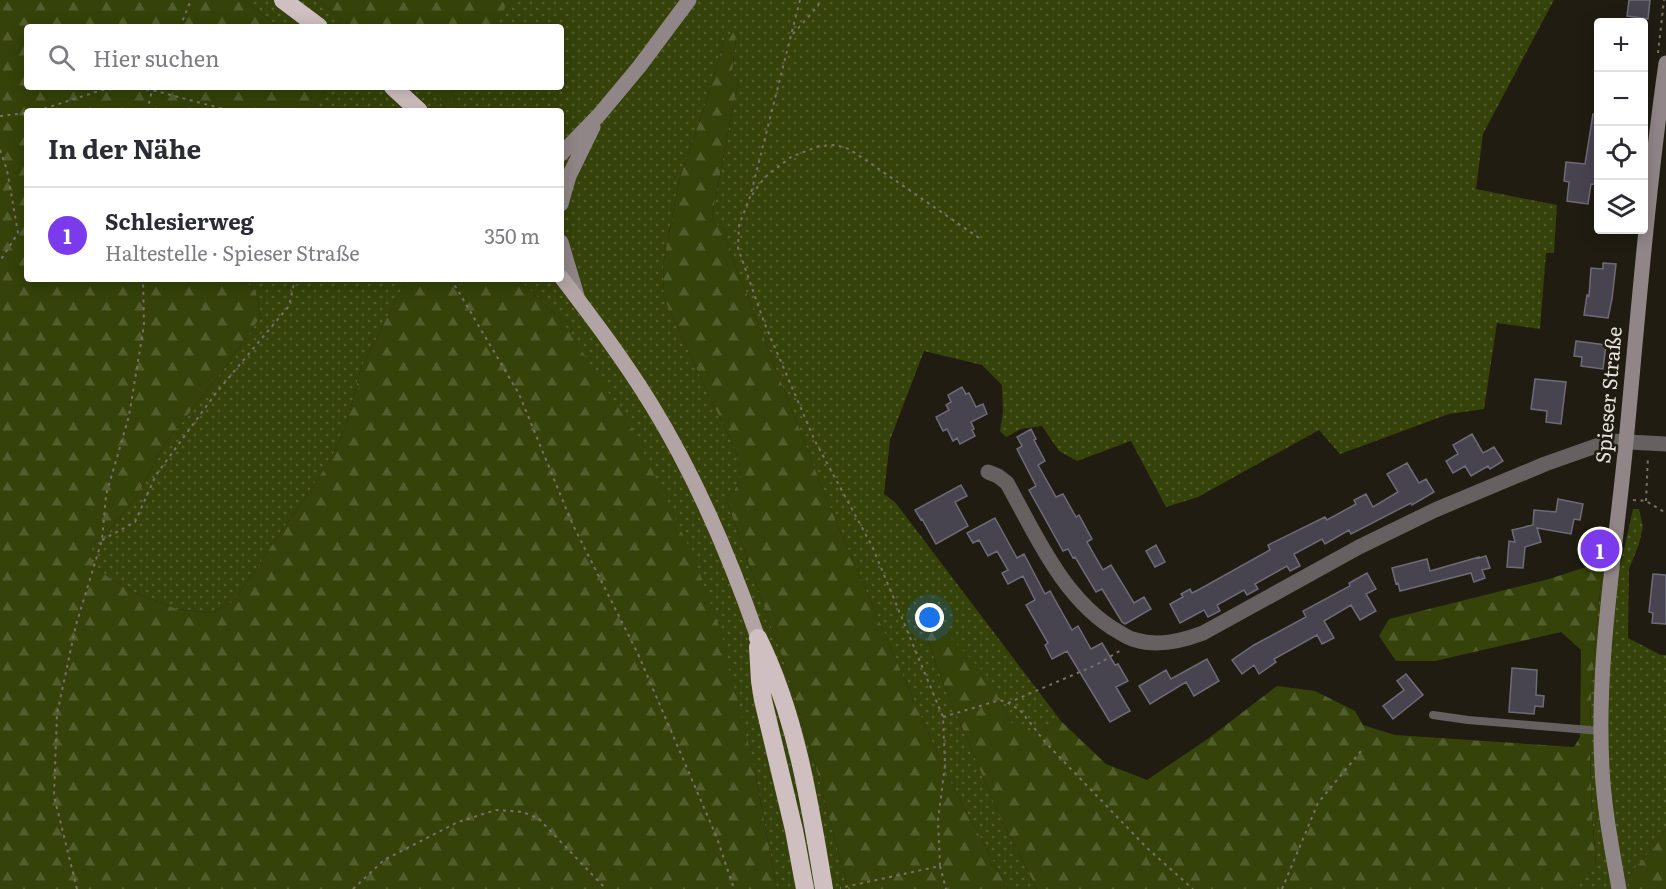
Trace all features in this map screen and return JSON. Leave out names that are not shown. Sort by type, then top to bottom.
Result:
[{"type":"highway","points":[[282,0],[315,24]]},
{"type":"highway","points":[[396,90],[415,108]]},
{"type":"highway","points":[[758,638],[760,681],[805,889]]},
{"type":"highway","points":[[758,638],[788,712],[814,825],[824,889]]},
{"type":"main road","points":[[564,281],[641,389],[679,455],[722,542],[741,587],[758,638]]},
{"type":"street","points":[[565,149],[599,116],[688,1]]},
{"type":"street","name":"Spieser Straße","points":[[1619,889],[1608,831],[1602,767],[1604,646],[1626,441],[1644,239],[1666,63]]},
{"type":"street","points":[[564,194],[569,176],[599,116]]},
{"type":"street","points":[[564,255],[579,301]]},
{"type":"street","points":[[988,472],[1007,483],[1044,549],[1074,593],[1089,609],[1109,626],[1134,640],[1155,643],[1182,641],[1203,633],[1359,547],[1436,510],[1545,464],[1610,441],[1666,444]]},
{"type":"lane","points":[[1433,715],[1602,731]]},
{"type":"path","points":[[181,24],[191,0]]},
{"type":"path","points":[[800,0],[750,197],[739,225],[738,248],[764,322],[815,441],[872,546],[943,717],[945,765],[938,820],[940,866],[946,889]]},
{"type":"path","points":[[791,36],[818,6],[820,0]]},
{"type":"path","points":[[46,108],[102,90]]},
{"type":"path","points":[[148,108],[152,90]]},
{"type":"path","points":[[160,90],[221,108]]},
{"type":"path","points":[[0,116],[24,113]]},
{"type":"path","points":[[750,197],[764,178],[791,157],[819,146],[835,145],[849,149],[979,237]]},
{"type":"path","points":[[0,150],[7,170],[18,233],[0,261]]},
{"type":"path","points":[[77,889],[54,796],[57,714],[76,625],[102,540],[106,495],[129,416],[144,325],[143,282]]},
{"type":"path","points":[[102,540],[135,522],[156,475],[216,393],[289,306],[294,282]]},
{"type":"path","points":[[453,282],[519,394],[572,523],[638,654],[717,838],[734,889]]},
{"type":"path","points":[[1646,501],[1649,443]]},
{"type":"path","points":[[1620,498],[1646,501],[1666,513]]},
{"type":"path","points":[[1008,703],[1096,664],[1130,645],[1134,640]]},
{"type":"path","points":[[943,717],[1000,700],[1020,710],[1046,743],[1147,848],[1193,889]]},
{"type":"path","points":[[1282,889],[1318,803],[1361,751]]},
{"type":"path","points":[[353,889],[384,860],[458,822],[496,810],[523,812],[539,819],[606,889]]},
{"type":"path","points":[[838,889],[940,866]]},
{"type":"green space","points":[[0,0],[243,0],[275,24],[24,24],[24,90],[325,90],[313,108],[24,108],[24,282],[246,282],[256,292],[261,316],[230,361],[165,444],[137,496],[110,530],[92,545],[92,562],[108,577],[138,594],[177,609],[210,613],[233,602],[330,461],[347,423],[361,368],[405,282],[521,282],[561,319],[631,427],[693,555],[721,632],[754,767],[777,889],[0,889]]},
{"type":"green space","points":[[243,0],[316,0],[348,24],[275,24]]},
{"type":"green space","points":[[316,0],[511,0],[495,24],[348,24]]},
{"type":"green space","points":[[511,0],[1554,0],[1483,134],[1476,189],[1557,205],[1554,253],[1546,253],[1540,329],[1497,323],[1484,409],[1449,414],[1340,454],[1319,430],[1198,497],[1166,507],[1131,441],[1077,461],[1059,451],[1042,426],[1021,429],[1006,437],[1000,431],[1003,412],[1002,385],[982,365],[924,351],[890,440],[884,494],[895,502],[1061,721],[1025,735],[1011,723],[988,678],[925,632],[942,680],[999,815],[1037,889],[1008,889],[949,779],[912,697],[827,500],[725,238],[725,230],[714,223],[712,216],[738,82],[732,73],[736,37],[724,40],[709,93],[679,181],[663,265],[664,298],[735,448],[741,477],[733,493],[726,499],[784,662],[818,775],[848,889],[777,889],[754,767],[561,319],[521,282],[564,282],[564,108],[453,108],[453,90],[564,90],[564,24],[495,24]]},
{"type":"green space","points":[[733,32],[736,37],[732,73],[738,82],[712,216],[714,223],[725,230],[725,238],[827,500],[912,697],[949,779],[1008,889],[848,889],[818,775],[784,662],[726,499],[733,493],[741,477],[735,448],[664,298],[663,265],[679,181],[709,93],[724,40]]},
{"type":"green space","points":[[325,90],[437,90],[445,108],[313,108]]},
{"type":"green space","points":[[437,90],[453,90],[453,108],[445,108]]},
{"type":"green space","points":[[246,282],[405,282],[361,368],[347,423],[330,461],[233,602],[210,613],[177,609],[138,594],[108,577],[92,562],[92,545],[110,530],[137,496],[165,444],[230,361],[261,316],[256,292]]},
{"type":"green space","points":[[1633,509],[1639,509],[1643,527],[1629,569],[1628,638],[1661,655],[1666,655],[1666,829],[1656,845],[1628,876],[1630,889],[1571,889],[1596,865],[1590,731],[1593,669],[1603,565],[1620,567]]},
{"type":"green space","points":[[1595,564],[1603,565],[1593,669],[1590,731],[1596,866],[1571,889],[1037,889],[999,815],[942,680],[925,632],[928,617],[933,619],[989,678],[1011,723],[1025,734],[1061,721],[1106,764],[1147,780],[1209,738],[1277,686],[1315,691],[1355,711],[1363,725],[1395,735],[1574,747],[1580,737],[1581,650],[1561,632],[1435,661],[1396,661],[1379,636],[1389,619],[1549,579]]},
{"type":"green space","points":[[1666,829],[1666,889],[1630,889],[1628,876],[1656,845]]},
{"type":"building","points":[[1629,0],[1650,0],[1648,19],[1627,16]]},
{"type":"building","points":[[1594,114],[1594,184],[1591,184],[1588,204],[1567,201],[1569,182],[1564,181],[1566,162],[1585,164]]},
{"type":"building","points":[[1603,263],[1616,264],[1608,318],[1584,315],[1587,295],[1589,296],[1591,268],[1603,269]]},
{"type":"building","points":[[1576,341],[1606,345],[1603,369],[1581,366],[1582,357],[1574,356]]},
{"type":"building","points":[[1535,379],[1566,382],[1561,424],[1546,422],[1547,411],[1531,409]]},
{"type":"building","points":[[962,387],[966,394],[969,393],[976,407],[983,404],[987,414],[971,422],[975,436],[960,444],[957,438],[953,441],[947,429],[943,431],[936,417],[949,410],[946,405],[951,402],[948,395]]},
{"type":"building","points":[[1031,429],[1045,461],[1038,465],[1056,497],[1063,494],[1076,517],[1079,515],[1092,539],[1087,542],[1103,570],[1111,565],[1134,603],[1144,597],[1151,609],[1125,624],[1102,589],[1096,592],[1075,557],[1073,558],[1068,549],[1063,551],[1029,490],[1036,486],[1017,449],[1022,446],[1017,437]]},
{"type":"building","points":[[1472,434],[1483,453],[1494,447],[1503,461],[1490,469],[1488,466],[1471,476],[1465,466],[1453,473],[1446,461],[1458,454],[1453,445]]},
{"type":"building","points":[[1407,463],[1419,483],[1426,479],[1434,492],[1351,534],[1349,530],[1325,544],[1322,539],[1294,554],[1300,566],[1290,571],[1287,566],[1255,584],[1258,589],[1247,595],[1244,590],[1217,605],[1220,611],[1208,617],[1204,610],[1180,623],[1170,604],[1183,597],[1181,594],[1190,589],[1192,593],[1200,589],[1270,550],[1268,545],[1325,517],[1327,520],[1356,504],[1354,500],[1366,494],[1373,507],[1398,492],[1387,474]]},
{"type":"building","points":[[961,485],[967,496],[955,502],[968,526],[936,544],[915,510]]},
{"type":"building","points":[[1558,499],[1583,504],[1580,520],[1574,519],[1571,534],[1537,528],[1541,542],[1525,547],[1523,568],[1507,567],[1509,541],[1515,542],[1512,530],[1533,525],[1534,510],[1556,512]]},
{"type":"building","points":[[995,518],[1017,558],[1024,554],[1045,594],[1050,591],[1072,630],[1078,626],[1091,649],[1102,643],[1115,665],[1118,664],[1128,681],[1116,687],[1130,711],[1110,722],[1067,651],[1052,659],[1045,645],[1048,643],[1026,605],[1035,600],[1023,576],[1008,584],[1002,573],[1008,570],[997,551],[988,556],[979,540],[973,543],[967,533]]},
{"type":"building","points":[[1156,545],[1165,562],[1155,567],[1146,551]]},
{"type":"building","points":[[1486,556],[1490,568],[1482,570],[1485,578],[1474,582],[1471,573],[1400,591],[1392,568],[1427,559],[1430,571]]},
{"type":"building","points":[[1367,573],[1376,589],[1366,594],[1376,611],[1360,620],[1351,605],[1324,621],[1334,638],[1322,644],[1317,635],[1274,659],[1276,662],[1259,674],[1254,665],[1242,674],[1232,660],[1254,645],[1306,617],[1303,611],[1350,586],[1349,583]]},
{"type":"building","points":[[1653,574],[1666,575],[1666,624],[1652,623],[1653,613],[1649,612]]},
{"type":"building","points":[[1207,659],[1219,681],[1194,696],[1186,682],[1150,704],[1139,686],[1166,670],[1171,679]]},
{"type":"building","points":[[1512,668],[1537,670],[1536,695],[1544,696],[1543,707],[1535,706],[1534,714],[1509,712]]},
{"type":"building","points":[[1406,674],[1423,695],[1393,719],[1383,706],[1404,690],[1397,681]]},
{"type":"place","name":"Schlesierweg","points":[[1600,549]]}]
